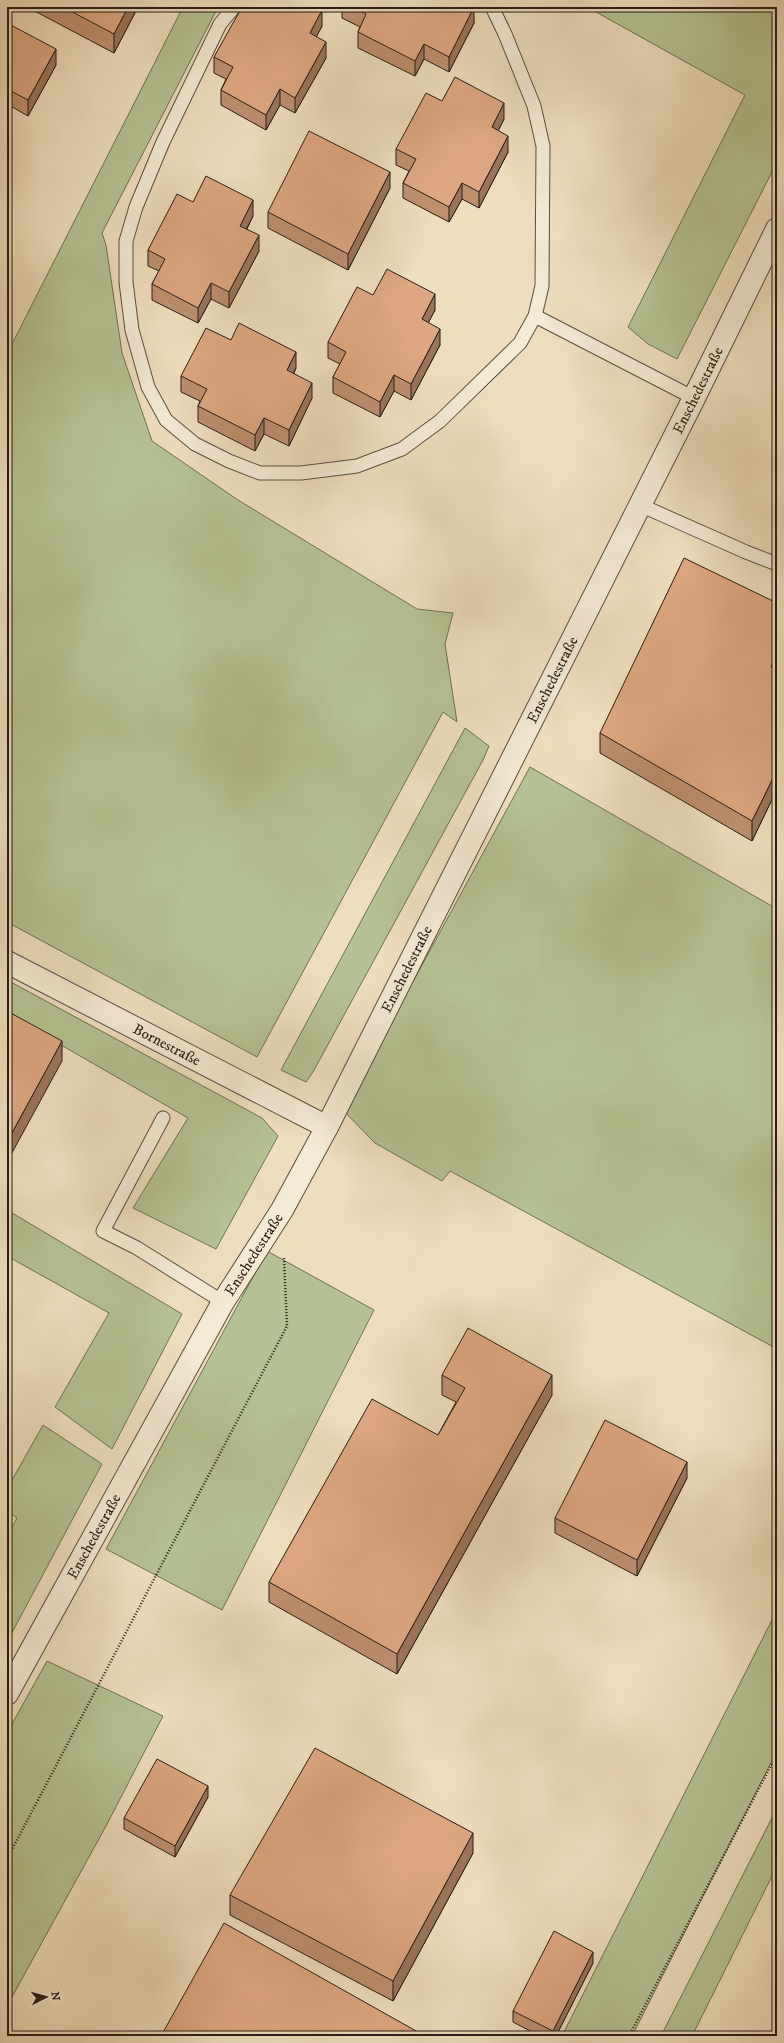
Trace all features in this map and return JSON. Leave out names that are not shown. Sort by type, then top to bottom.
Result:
[{"type":"street","name":"Enschedestraße","points":[[7,1694],[224,1302],[282,1210],[327,1127],[694,398],[777,229]]},
{"type":"street","name":"Bornestraße","points":[[7,962],[327,1127]]},
{"type":"lane","points":[[234,7],[220,24],[163,142],[136,207],[126,240],[126,282],[132,330],[148,387],[166,420],[195,444],[229,462],[260,473],[301,473],[357,466],[402,449],[440,421],[520,343],[535,316],[542,286],[543,146],[534,106],[505,34],[492,7]]},
{"type":"lane","points":[[535,316],[694,398]]},
{"type":"lane","points":[[640,505],[746,552],[777,564]]},
{"type":"lane","points":[[163,1118],[103,1231],[137,1248],[224,1302]]},
{"type":"path","points":[[7,1859],[287,1326],[284,1256]]},
{"type":"path","points":[[629,2036],[777,1754]]},
{"type":"green space","points":[[183,7],[218,7],[102,233],[106,245],[122,353],[152,441],[238,500],[417,609],[453,613],[445,644],[457,722],[443,712],[257,1057],[7,922],[7,354]]},
{"type":"green space","points":[[587,7],[777,7],[777,162],[677,359],[648,344],[628,327],[745,95]]},
{"type":"green space","points":[[465,728],[489,746],[483,760],[313,1072],[306,1082],[281,1070]]},
{"type":"green space","points":[[530,767],[777,909],[777,1349],[450,1171],[442,1181],[375,1143],[343,1110]]},
{"type":"green space","points":[[7,980],[262,1118],[278,1136],[216,1249],[133,1208],[188,1118],[7,1014]]},
{"type":"green space","points":[[7,1210],[182,1314],[112,1449],[55,1407],[109,1313],[7,1256]]},
{"type":"green space","points":[[267,1251],[374,1310],[222,1610],[106,1549]]},
{"type":"green space","points":[[43,1425],[102,1464],[7,1642],[7,1536],[17,1518],[7,1511],[7,1489]]},
{"type":"green space","points":[[777,1610],[777,1751],[632,2036],[562,2036]]},
{"type":"green space","points":[[47,1661],[163,1716],[106,1826],[7,2006],[7,1733]]},
{"type":"green space","points":[[777,1808],[777,1866],[692,2036],[661,2036]]},
{"type":"building","points":[[63,7],[128,7],[114,34]]},
{"type":"building","points":[[242,7],[257,7],[260,9],[261,7],[317,7],[322,10],[310,33],[326,42],[295,98],[280,89],[266,115],[221,90],[233,67],[214,57]]},
{"type":"building","points":[[352,7],[474,7],[449,57],[424,44],[415,61],[358,32],[366,14]]},
{"type":"building","points":[[7,23],[56,49],[28,100],[7,89]]},
{"type":"building","points":[[455,77],[504,103],[492,127],[508,136],[479,192],[462,183],[449,207],[403,183],[416,159],[396,149],[426,93],[442,101]]},
{"type":"building","points":[[309,131],[390,172],[348,254],[268,212]]},
{"type":"building","points":[[206,176],[253,200],[240,226],[259,235],[229,292],[211,283],[198,308],[152,284],[165,259],[148,250],[177,194],[193,202]]},
{"type":"building","points":[[387,269],[435,294],[422,319],[440,329],[411,384],[394,375],[380,402],[333,377],[346,352],[328,342],[357,287],[373,295]]},
{"type":"building","points":[[239,323],[296,352],[287,370],[312,383],[289,430],[264,418],[255,435],[198,406],[207,389],[181,376],[206,328],[231,340]]},
{"type":"building","points":[[684,558],[777,603],[777,654],[771,667],[777,670],[777,770],[752,821],[600,733]]},
{"type":"building","points":[[7,1011],[62,1041],[7,1142]]},
{"type":"building","points":[[468,1328],[552,1375],[397,1654],[269,1582],[372,1399],[438,1435],[465,1388],[442,1375]]},
{"type":"building","points":[[605,1420],[687,1462],[637,1560],[555,1518]]},
{"type":"building","points":[[315,1748],[473,1833],[393,1981],[230,1895]]},
{"type":"building","points":[[157,1759],[208,1786],[175,1846],[124,1818]]},
{"type":"building","points":[[224,1923],[425,2036],[161,2036]]},
{"type":"building","points":[[554,1931],[593,1952],[553,2031],[513,2011]]}]
